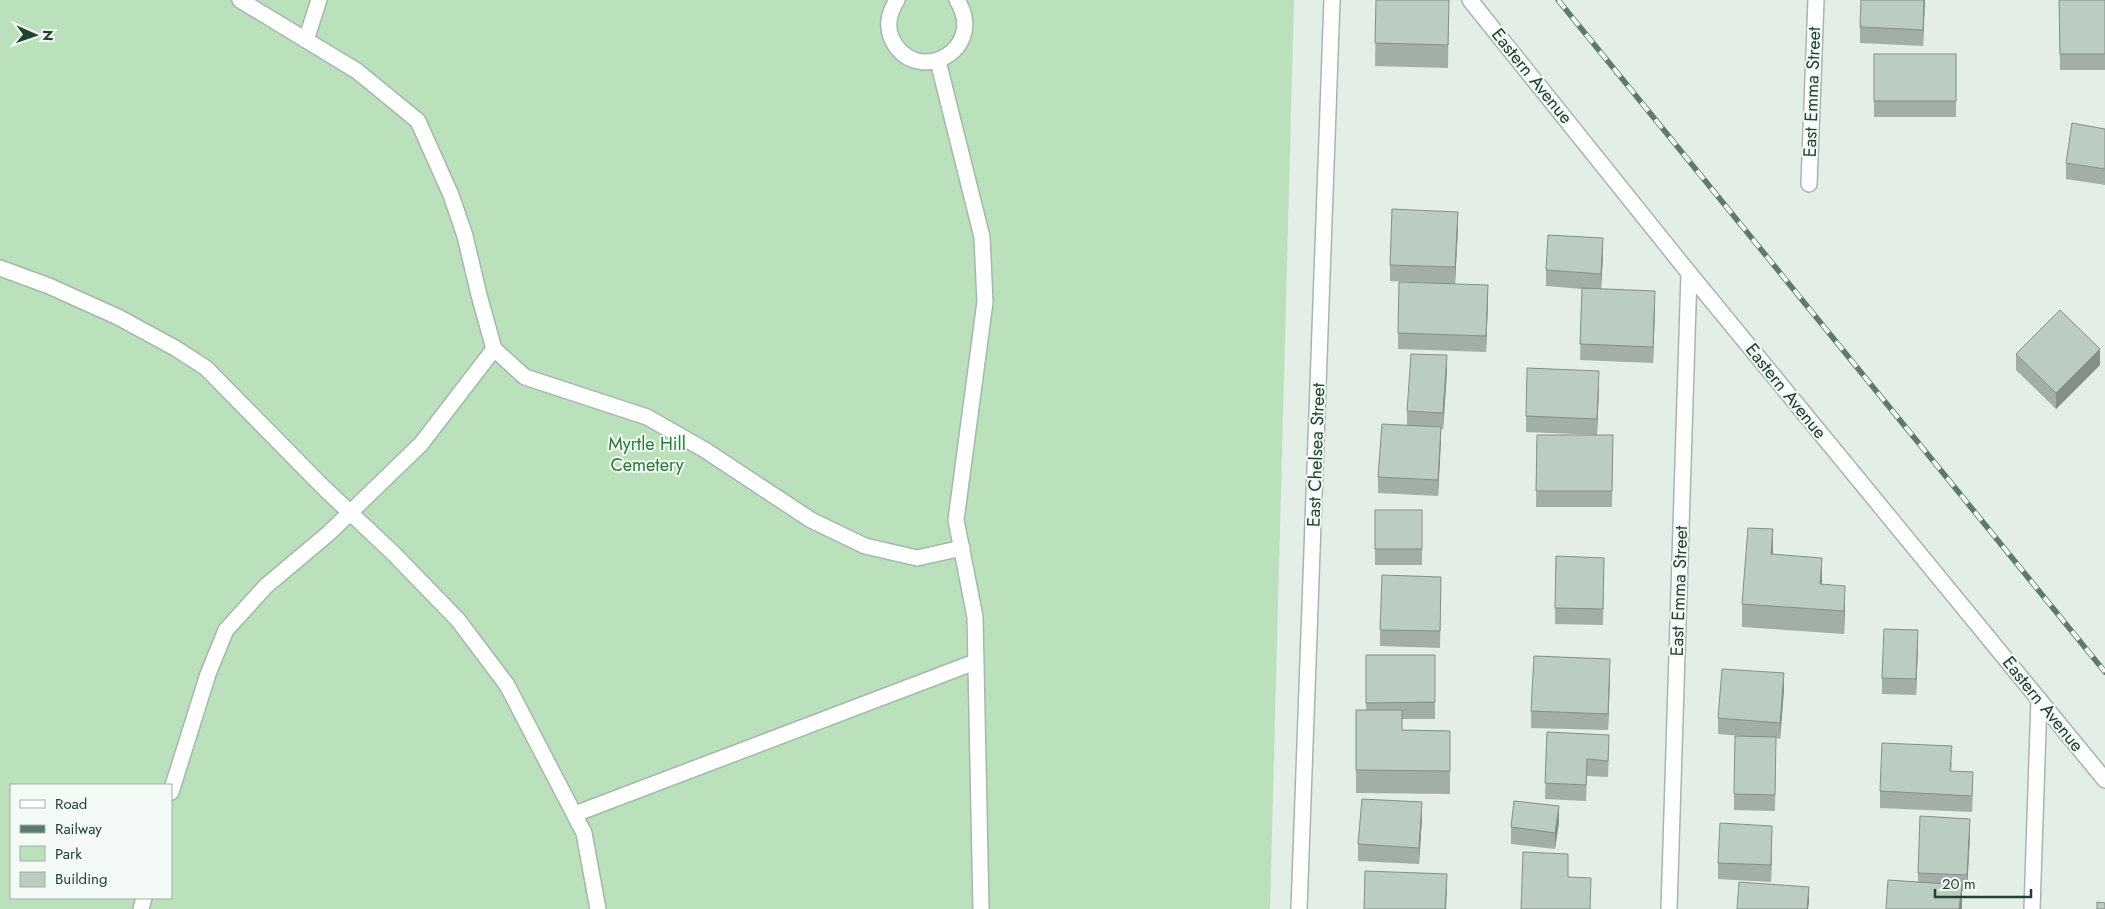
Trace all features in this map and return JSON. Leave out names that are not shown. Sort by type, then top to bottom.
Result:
[{"type":"street","points":[[240,0],[357,71],[418,121],[450,195],[465,236],[478,295],[494,349],[525,377],[647,418],[705,450],[811,520],[865,546],[917,558],[962,548]]},
{"type":"street","points":[[306,40],[319,0]]},
{"type":"street","points":[[890,3],[889,32],[894,44],[903,54],[914,60],[926,62],[938,61],[954,50],[964,34],[965,21],[957,0]]},
{"type":"street","name":"East Chelsea Street","points":[[1299,909],[1332,0]]},
{"type":"street","name":"Eastern Avenue","points":[[1470,0],[1689,273],[2105,780]]},
{"type":"street","name":"East Emma Street","points":[[1809,184],[1816,0]]},
{"type":"street","points":[[938,61],[982,237],[985,302],[956,520],[975,617],[981,909]]},
{"type":"street","points":[[0,268],[49,286],[118,317],[175,348],[206,368],[458,620],[507,685],[575,814],[584,833],[598,909]]},
{"type":"street","name":"East Emma Street","points":[[1669,909],[1689,273]]},
{"type":"street","points":[[172,789],[208,674],[226,630],[266,586],[350,512],[421,444],[494,349]]},
{"type":"street","points":[[575,814],[975,662]]},
{"type":"street","points":[[2032,909],[2039,699]]},
{"type":"green space","name":"Myrtle Hill Cemetery","points":[[0,0],[1294,0],[1270,909],[0,909]]},
{"type":"building","points":[[1376,0],[1449,0],[1448,45],[1375,43]]},
{"type":"building","points":[[1861,0],[1924,0],[1923,30],[1860,27]]},
{"type":"building","points":[[2059,0],[2105,0],[2105,54],[2060,54]]},
{"type":"building","points":[[1874,54],[1956,54],[1956,101],[1874,101]]},
{"type":"building","points":[[2072,123],[2105,129],[2105,169],[2066,163]]},
{"type":"building","points":[[1392,209],[1458,212],[1455,267],[1390,265]]},
{"type":"building","points":[[1548,235],[1603,238],[1601,274],[1546,270]]},
{"type":"building","points":[[1399,282],[1488,285],[1486,336],[1398,333]]},
{"type":"building","points":[[1582,288],[1655,291],[1653,347],[1580,344]]},
{"type":"building","points":[[2060,310],[2100,349],[2056,393],[2016,354]]},
{"type":"building","points":[[1411,354],[1447,355],[1443,413],[1407,411]]},
{"type":"building","points":[[1527,368],[1599,371],[1597,419],[1526,416]]},
{"type":"building","points":[[1382,424],[1441,427],[1438,480],[1378,477]]},
{"type":"building","points":[[1537,435],[1613,435],[1612,491],[1536,491]]},
{"type":"building","points":[[1375,510],[1422,510],[1422,549],[1375,549]]},
{"type":"building","points":[[1748,528],[1773,529],[1771,554],[1822,558],[1820,584],[1845,586],[1844,611],[1742,604]]},
{"type":"building","points":[[1556,556],[1604,558],[1603,609],[1555,608]]},
{"type":"building","points":[[1382,575],[1441,577],[1440,631],[1380,630]]},
{"type":"building","points":[[1884,629],[1918,630],[1916,679],[1882,678]]},
{"type":"building","points":[[1366,655],[1435,655],[1435,702],[1366,703]]},
{"type":"building","points":[[1534,656],[1610,659],[1608,714],[1531,711]]},
{"type":"building","points":[[1722,669],[1784,673],[1780,723],[1718,718]]},
{"type":"building","points":[[1356,710],[1402,710],[1402,730],[1450,731],[1450,771],[1356,770]]},
{"type":"building","points":[[1547,732],[1609,735],[1608,761],[1587,759],[1586,785],[1545,783]]},
{"type":"building","points":[[1735,736],[1776,737],[1775,795],[1734,794]]},
{"type":"building","points":[[1882,743],[1952,746],[1950,771],[1973,772],[1972,796],[1880,791]]},
{"type":"building","points":[[1362,799],[1422,802],[1419,848],[1358,844]]},
{"type":"building","points":[[1514,801],[1559,806],[1555,833],[1511,827]]},
{"type":"building","points":[[1920,816],[1970,819],[1967,875],[1918,873]]},
{"type":"building","points":[[1720,823],[1772,826],[1771,865],[1718,863]]},
{"type":"building","points":[[1523,852],[1568,854],[1568,877],[1591,878],[1590,909],[1521,909]]},
{"type":"building","points":[[1365,871],[1447,874],[1445,909],[1364,909]]},
{"type":"building","points":[[1888,880],[1962,885],[1959,909],[1886,909]]},
{"type":"building","points":[[1739,882],[1809,887],[1807,909],[1737,909]]},
{"type":"building","points":[[2097,902],[2105,903],[2105,909],[2097,909]]},
{"type":"railway","points":[[1558,0],[2105,672]]}]
